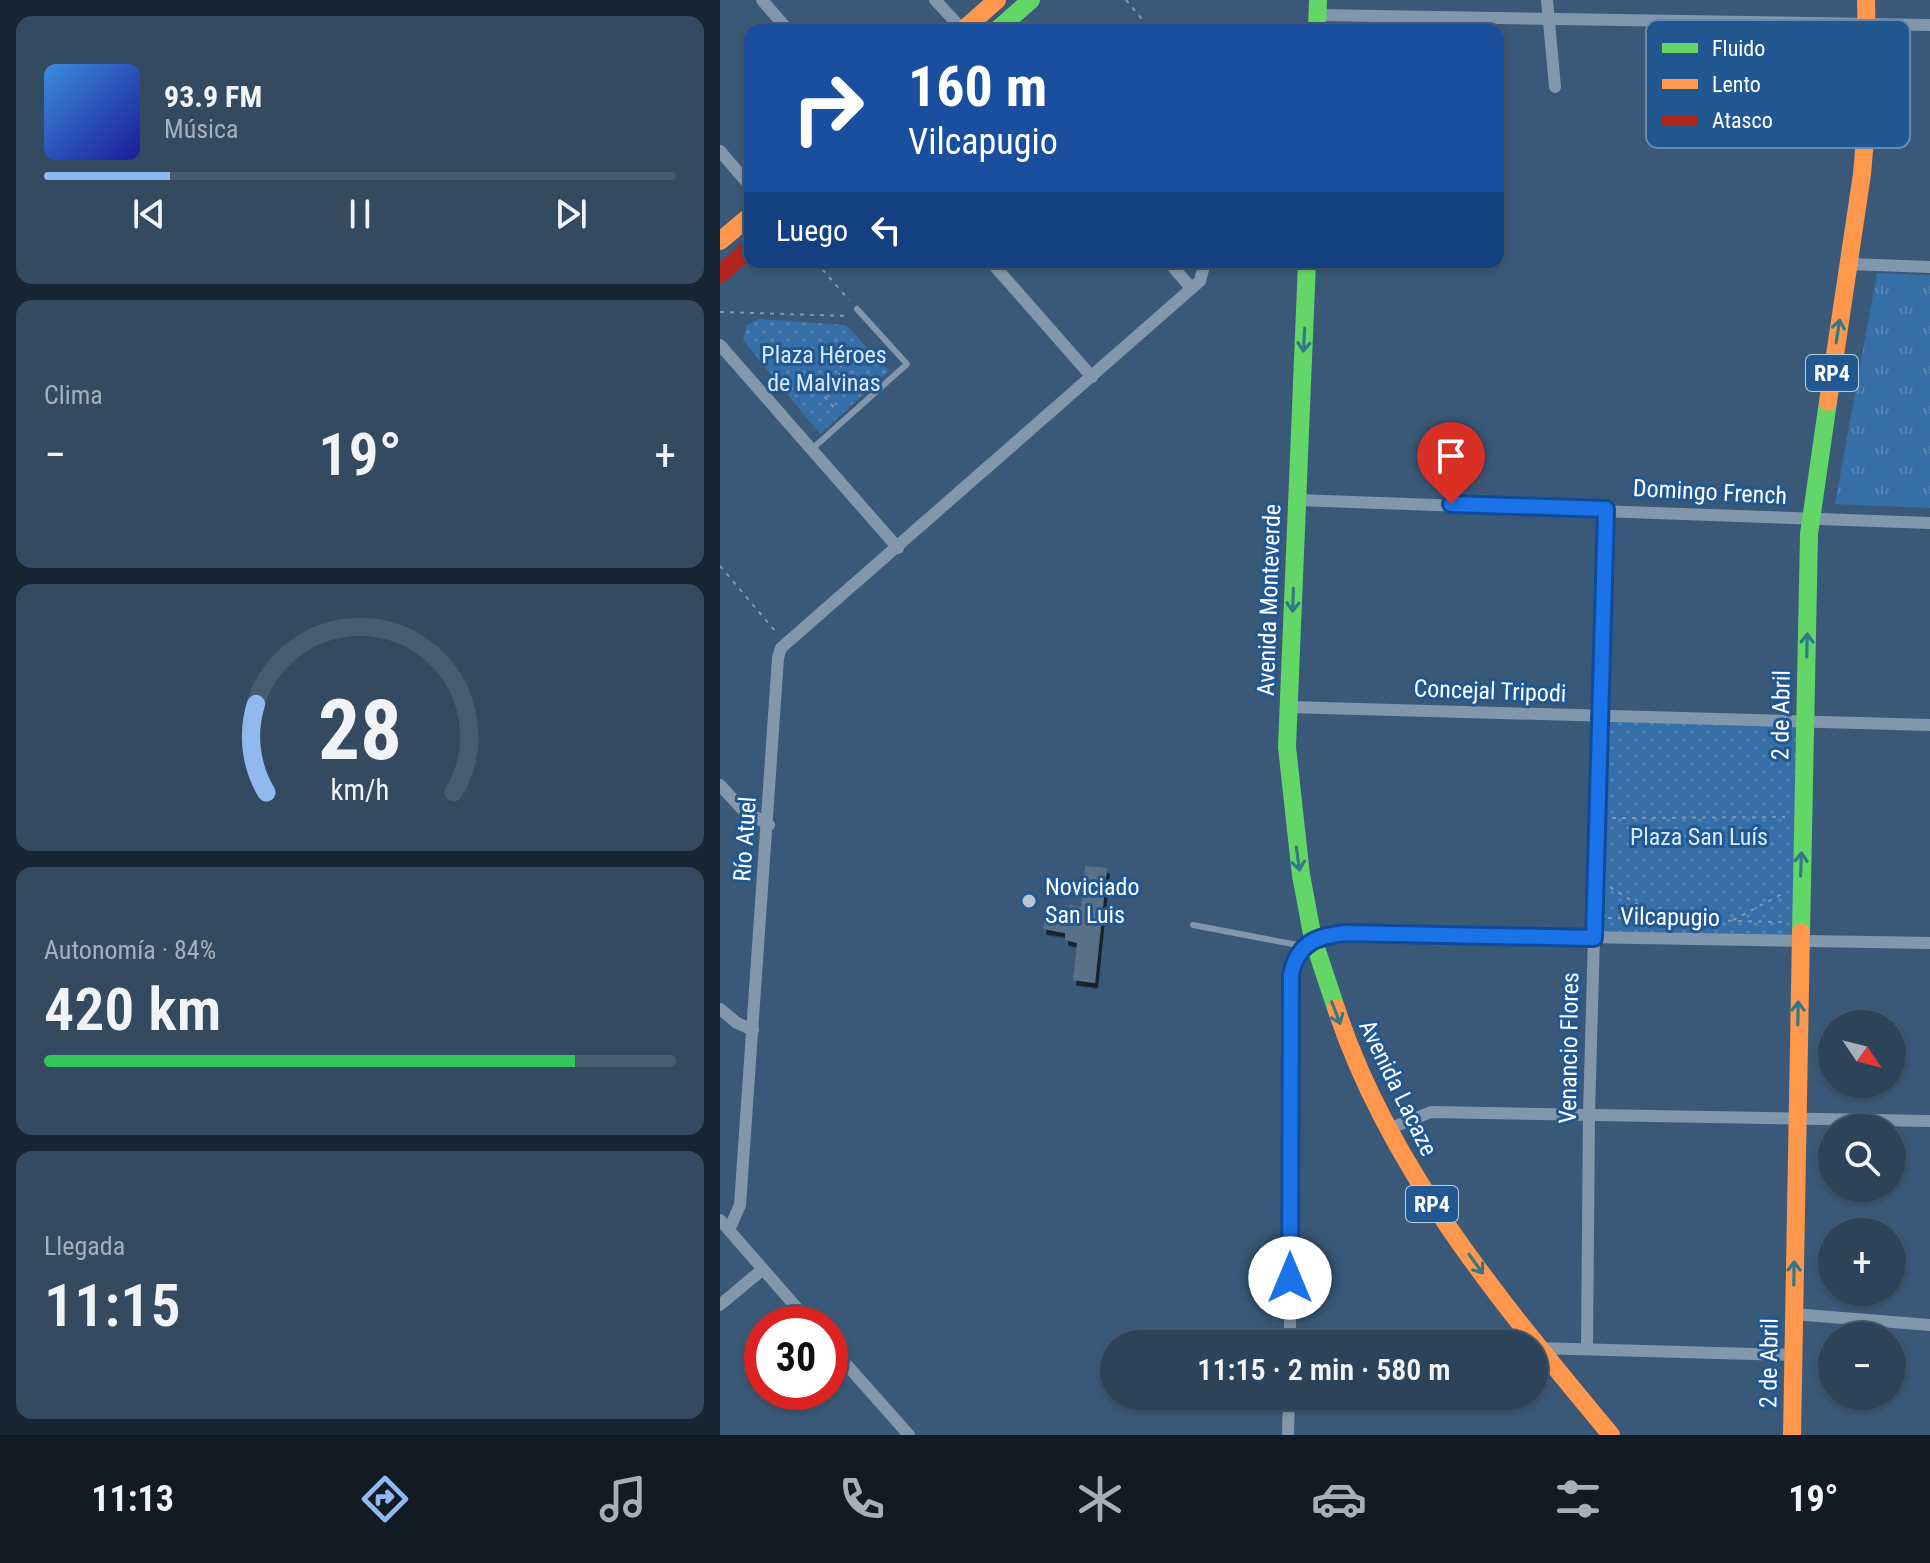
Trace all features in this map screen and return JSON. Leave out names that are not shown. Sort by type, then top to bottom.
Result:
[{"type":"main road","points":[[970,24],[997,0]]},
{"type":"main road","points":[[1011,23],[1031,0]]},
{"type":"main road","name":"2 de Abril","points":[[1792,1435],[1799,942],[1810,519],[1865,148]]},
{"type":"main road","points":[[735,261],[720,243],[744,221]]},
{"type":"main road","points":[[720,274],[744,253]]},
{"type":"main road","name":"Avenida Monteverde","points":[[1307,268],[1288,707],[1291,805],[1308,942]]},
{"type":"main road","name":"Avenida Lacaze","points":[[1308,942],[1345,1037],[1388,1129],[1436,1209],[1524,1330]]},
{"type":"main road","name":"Avenida Lacaze","points":[[1548,1361],[1611,1435]]},
{"type":"street","points":[[762,0],[783,24]]},
{"type":"street","points":[[935,0],[957,24]]},
{"type":"street","points":[[1547,0],[1555,87]]},
{"type":"street","points":[[1317,15],[1646,22]]},
{"type":"street","points":[[1910,24],[1930,25]]},
{"type":"street","points":[[720,151],[744,179]]},
{"type":"street","points":[[1849,264],[1930,267]]},
{"type":"street","points":[[996,268],[1092,377]]},
{"type":"street","points":[[1176,268],[1196,284]]},
{"type":"street","points":[[785,642],[898,548],[1196,284],[1203,268]]},
{"type":"street","points":[[720,345],[898,548]]},
{"type":"street","name":"Domingo French","points":[[1297,500],[1930,523]]},
{"type":"street","name":"Venancio Flores","points":[[1587,1349],[1589,1114],[1606,509]]},
{"type":"street","name":"Río Atuel","points":[[729,1230],[740,1205],[769,825],[778,658],[785,642]]},
{"type":"street","name":"Concejal Tripodi","points":[[1288,707],[1930,725]]},
{"type":"street","points":[[720,785],[742,809],[769,825]]},
{"type":"street","name":"Vilcapugio","points":[[1308,942],[1346,933],[1930,943]]},
{"type":"street","points":[[1290,1330],[1291,974],[1295,957],[1308,942]]},
{"type":"street","points":[[720,1009],[737,1023],[753,1030]]},
{"type":"street","points":[[1388,1129],[1431,1112],[1930,1121]]},
{"type":"street","points":[[720,1220],[795,1306]]},
{"type":"street","points":[[720,1305],[763,1269]]},
{"type":"street","points":[[1793,1314],[1930,1325]]},
{"type":"street","points":[[1548,1348],[1792,1355]]},
{"type":"street","points":[[848,1366],[909,1435]]},
{"type":"street","points":[[1288,1435],[1289,1410]]},
{"type":"lane","points":[[812,449],[907,364],[857,309]]},
{"type":"lane","points":[[1193,925],[1308,942]]},
{"type":"path","points":[[1126,0],[1146,24]]},
{"type":"path","points":[[720,312],[848,318],[857,309],[821,268]]},
{"type":"path","points":[[839,387],[841,365]]},
{"type":"path","points":[[760,390],[882,387]]},
{"type":"path","points":[[817,388],[845,419]]},
{"type":"path","points":[[720,566],[785,642]]},
{"type":"path","points":[[1597,818],[1802,816]]},
{"type":"path","points":[[1608,898],[1608,887],[1663,921]]},
{"type":"path","points":[[1730,921],[1792,888]]},
{"type":"path","points":[[1608,909],[1608,920],[1792,922]]},
{"type":"green space","points":[[1877,273],[1930,275],[1930,508],[1835,504]]},
{"type":"green space","name":"Plaza Héroes de Malvinas","points":[[759,319],[846,325],[889,371],[820,434],[743,340],[747,325]]},
{"type":"green space","name":"Plaza San Luís","points":[[1600,716],[1806,723],[1799,942],[1594,938]]},
{"type":"building","points":[[1085,866],[1107,868],[1095,983],[1073,980],[1077,943],[1065,940],[1065,933],[1043,929],[1046,912],[1067,913],[1069,905],[1081,907]]},
{"type":"traffic: fast","points":[[1004,24],[1031,0]]},
{"type":"traffic: fast","points":[[1317,24],[1318,0]]},
{"type":"traffic: fast","points":[[1307,268],[1287,747],[1301,875],[1313,939],[1336,1008]]},
{"type":"traffic: fast","points":[[1801,932],[1809,534],[1828,402]]},
{"type":"traffic: slow","points":[[970,24],[997,0]]},
{"type":"traffic: slow","points":[[1866,0],[1866,20]]},
{"type":"traffic: slow","points":[[1828,402],[1864,148]]},
{"type":"traffic: slow","points":[[720,241],[744,221]]},
{"type":"traffic: slow","points":[[1792,1435],[1801,932]]},
{"type":"traffic: slow","points":[[1336,1008],[1359,1068],[1386,1125],[1418,1180],[1491,1286],[1611,1435]]},
{"type":"traffic: jam","points":[[720,274],[744,253]]},
{"type":"place","name":"Noviciado San Luis","points":[[1029,901]]},
{"type":"route","points":[[1290,1278],[1291,974],[1295,957],[1303,946],[1313,939],[1346,933],[1594,938],[1606,509],[1451,504]]}]
